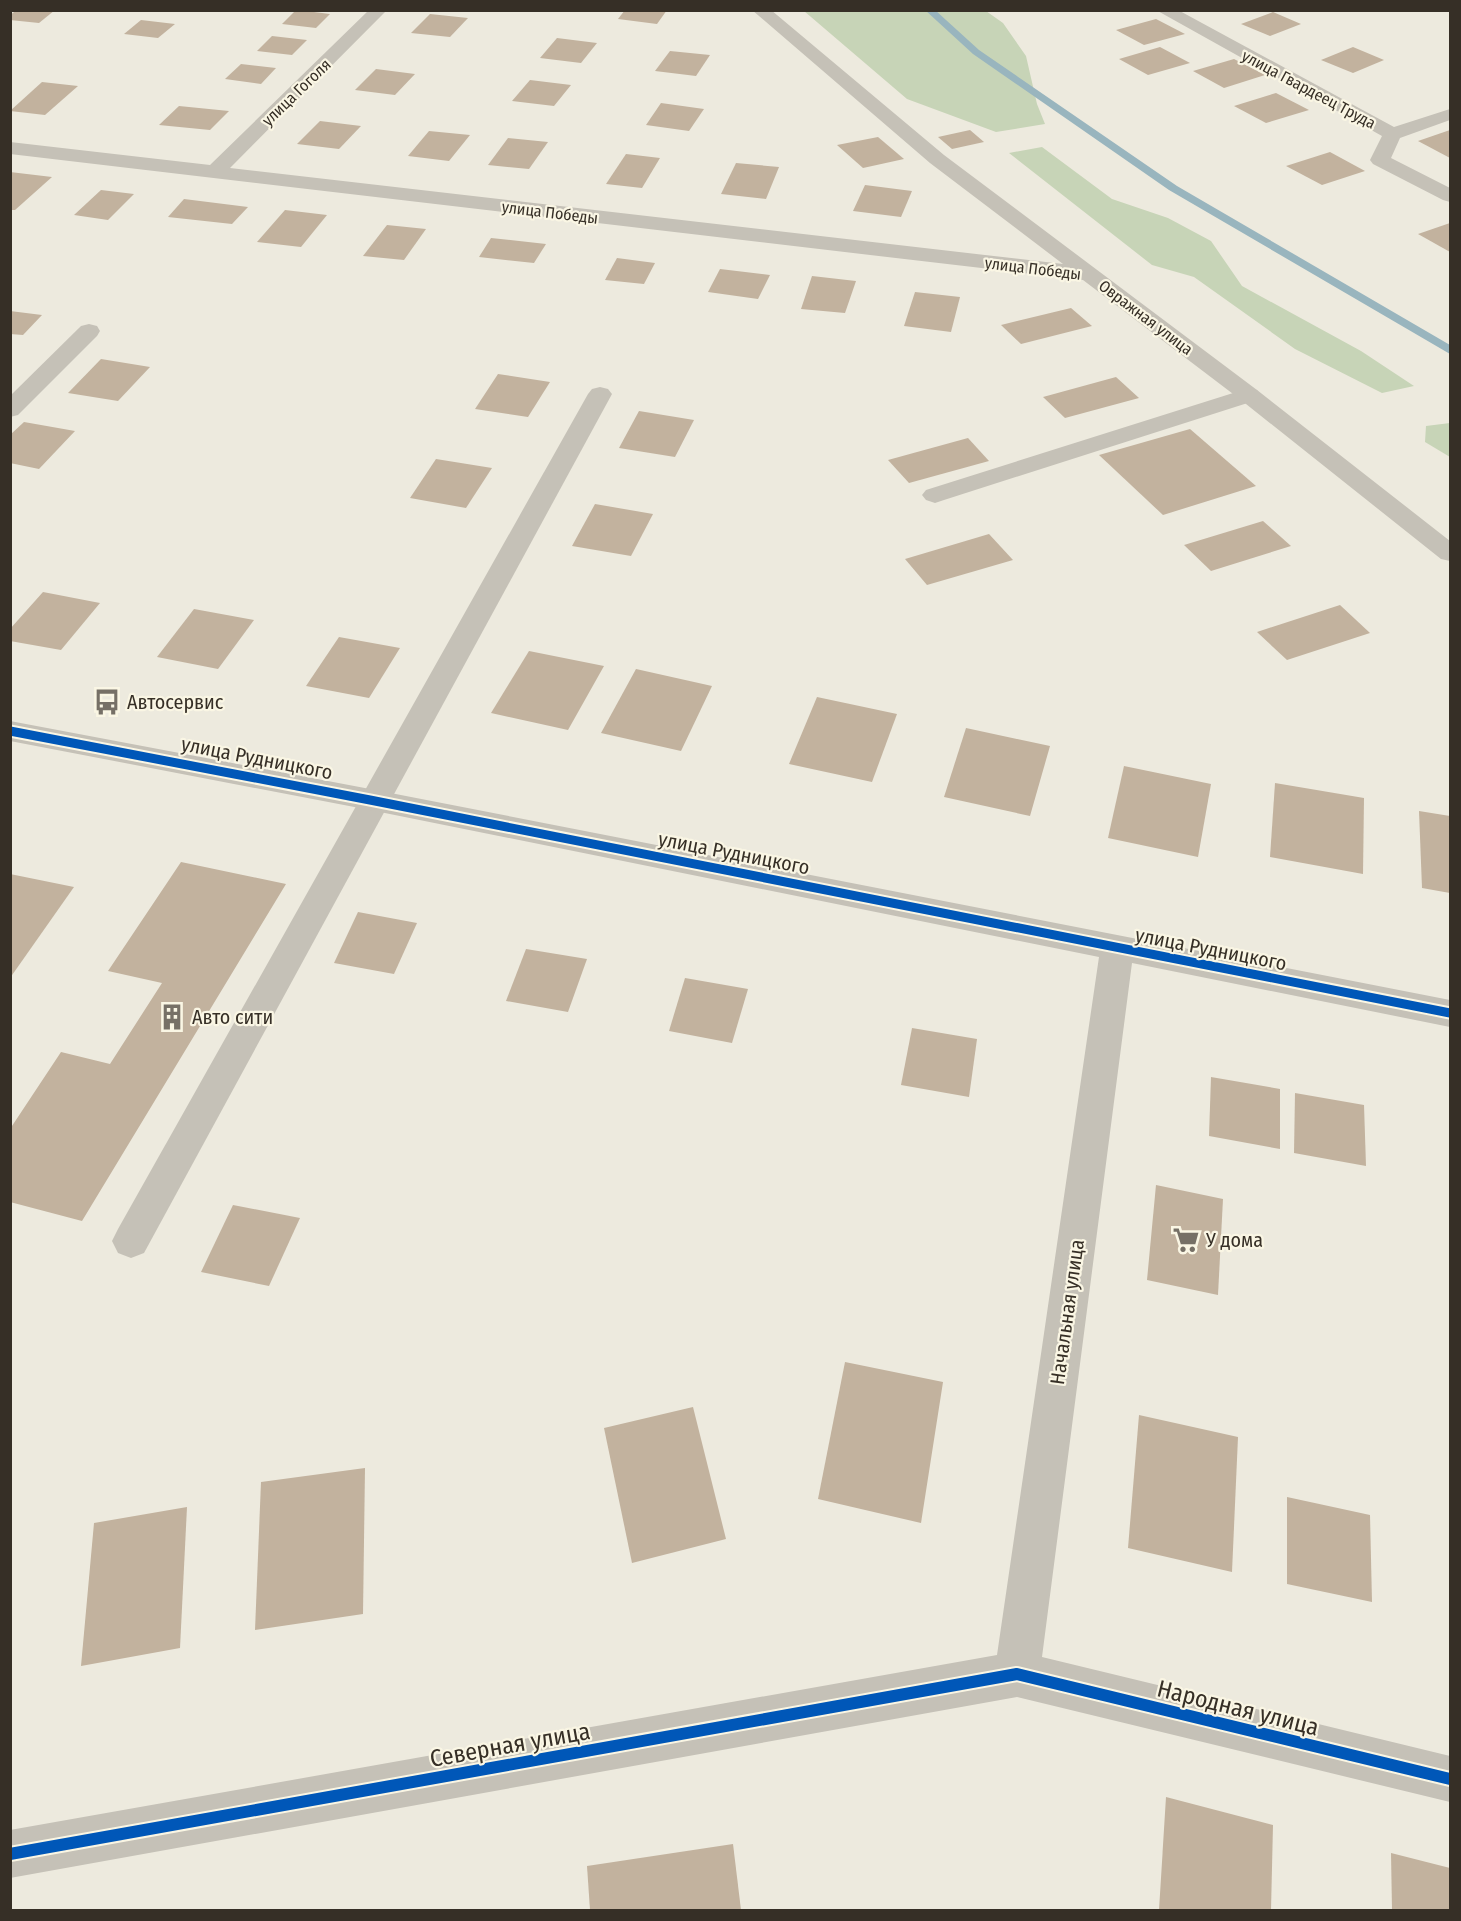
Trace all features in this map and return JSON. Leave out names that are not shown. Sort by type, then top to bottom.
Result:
[{"type":"street","name":"улица Гоголя","points":[[214,173],[379,10]]},
{"type":"street","name":"Овражная улица","points":[[760,10],[937,159],[1249,395],[1450,553]]},
{"type":"street","name":"улица Гвардеец Труда","points":[[1164,10],[1392,134],[1380,160],[1450,196]]},
{"type":"street","points":[[1392,134],[1450,114]]},
{"type":"street","name":"улица Победы","points":[[10,148],[1090,274]]},
{"type":"street","points":[[10,410],[89,331]]},
{"type":"street","points":[[131,1242],[600,394]]},
{"type":"street","points":[[935,495],[1249,395]]},
{"type":"street","name":"улица Рудницкого","points":[[10,731],[377,799],[1117,949],[1450,1013]]},
{"type":"street","name":"Начальная улица","points":[[1017,1674],[1117,949]]},
{"type":"street","name":"Народная улица","points":[[1017,1674],[1450,1779]]},
{"type":"street","name":"Северная улица","points":[[10,1854],[1017,1674]]},
{"type":"green space","points":[[804,11],[986,11],[1003,23],[1026,56],[1037,104],[1045,124],[996,132],[907,99]]},
{"type":"green space","points":[[1042,147],[1112,199],[1168,218],[1211,241],[1242,286],[1361,351],[1414,386],[1382,393],[1295,349],[1194,277],[1152,265],[1009,153]]},
{"type":"green space","points":[[1450,423],[1450,457],[1425,442],[1426,426]]},
{"type":"building","points":[[17,10],[55,10],[39,23],[10,20],[10,15]]},
{"type":"building","points":[[296,10],[330,14],[316,28],[282,24]]},
{"type":"building","points":[[625,10],[667,10],[657,24],[618,19]]},
{"type":"building","points":[[1273,12],[1301,24],[1270,36],[1241,24]]},
{"type":"building","points":[[430,14],[468,18],[450,37],[411,33]]},
{"type":"building","points":[[1156,19],[1185,34],[1144,45],[1116,30]]},
{"type":"building","points":[[141,20],[175,24],[158,38],[124,34]]},
{"type":"building","points":[[272,36],[307,40],[292,55],[257,51]]},
{"type":"building","points":[[557,38],[597,43],[581,63],[540,58]]},
{"type":"building","points":[[1160,47],[1190,63],[1148,75],[1119,59]]},
{"type":"building","points":[[1353,47],[1384,60],[1353,73],[1321,60]]},
{"type":"building","points":[[670,51],[710,55],[696,76],[655,71]]},
{"type":"building","points":[[1234,59],[1265,75],[1224,88],[1193,71]]},
{"type":"building","points":[[241,64],[276,68],[261,84],[225,79]]},
{"type":"building","points":[[376,69],[415,74],[395,95],[355,90]]},
{"type":"building","points":[[530,80],[571,85],[554,106],[512,101]]},
{"type":"building","points":[[42,82],[78,86],[45,115],[10,111]]},
{"type":"building","points":[[1276,93],[1309,110],[1266,123],[1234,106]]},
{"type":"building","points":[[661,103],[704,109],[689,131],[646,125]]},
{"type":"building","points":[[179,106],[229,111],[210,130],[159,125]]},
{"type":"building","points":[[320,121],[361,126],[339,149],[297,144]]},
{"type":"building","points":[[970,130],[984,142],[952,149],[938,137]]},
{"type":"building","points":[[1450,130],[1450,158],[1418,141]]},
{"type":"building","points":[[429,131],[470,135],[449,161],[408,156]]},
{"type":"building","points":[[878,137],[904,159],[863,168],[837,145]]},
{"type":"building","points":[[508,138],[548,142],[529,169],[488,165]]},
{"type":"building","points":[[1330,152],[1365,171],[1322,185],[1286,166]]},
{"type":"building","points":[[626,154],[660,158],[642,188],[606,184]]},
{"type":"building","points":[[736,163],[779,167],[766,199],[721,194]]},
{"type":"building","points":[[10,172],[52,177],[15,210],[10,210]]},
{"type":"building","points":[[865,185],[912,191],[901,217],[853,211]]},
{"type":"building","points":[[101,190],[134,194],[108,220],[74,215]]},
{"type":"building","points":[[184,199],[248,207],[232,224],[168,217]]},
{"type":"building","points":[[285,210],[327,215],[301,247],[257,242]]},
{"type":"building","points":[[1450,223],[1450,252],[1418,234]]},
{"type":"building","points":[[387,225],[426,229],[404,260],[363,256]]},
{"type":"building","points":[[491,238],[546,244],[534,263],[479,257]]},
{"type":"building","points":[[617,258],[655,263],[644,284],[605,280]]},
{"type":"building","points":[[720,269],[770,275],[758,299],[708,292]]},
{"type":"building","points":[[812,276],[856,281],[845,313],[801,309]]},
{"type":"building","points":[[915,292],[960,297],[951,332],[904,326]]},
{"type":"building","points":[[1071,308],[1092,326],[1021,344],[1001,325]]},
{"type":"building","points":[[10,311],[42,315],[23,335],[10,334]]},
{"type":"building","points":[[101,359],[150,367],[118,401],[68,393]]},
{"type":"building","points":[[498,374],[550,382],[528,417],[475,409]]},
{"type":"building","points":[[1116,377],[1139,398],[1065,418],[1043,397]]},
{"type":"building","points":[[639,411],[694,420],[675,457],[619,448]]},
{"type":"building","points":[[24,422],[75,431],[39,469],[10,463],[10,435]]},
{"type":"building","points":[[1190,429],[1256,486],[1163,515],[1099,455]]},
{"type":"building","points":[[968,438],[989,461],[909,483],[888,460]]},
{"type":"building","points":[[436,459],[492,468],[466,508],[410,498]]},
{"type":"building","points":[[595,504],[653,514],[631,556],[572,546]]},
{"type":"building","points":[[1263,521],[1291,546],[1211,571],[1184,545]]},
{"type":"building","points":[[989,534],[1013,560],[927,585],[905,559]]},
{"type":"building","points":[[43,592],[100,603],[61,650],[10,641],[10,629]]},
{"type":"building","points":[[1340,605],[1370,633],[1287,660],[1257,632]]},
{"type":"building","points":[[194,609],[254,620],[218,669],[157,657]]},
{"type":"building","points":[[339,637],[400,648],[369,698],[306,686]]},
{"type":"building","points":[[529,651],[604,666],[568,730],[491,713]]},
{"type":"building","points":[[636,669],[712,686],[681,751],[601,733]]},
{"type":"building","points":[[817,697],[897,714],[872,782],[789,764]]},
{"type":"building","points":[[966,728],[1050,746],[1030,816],[944,797]]},
{"type":"building","points":[[1124,766],[1211,784],[1198,857],[1108,838]]},
{"type":"building","points":[[1275,783],[1364,798],[1363,874],[1270,857]]},
{"type":"building","points":[[1419,811],[1450,816],[1450,893],[1422,888]]},
{"type":"building","name":"Авто сити","points":[[181,862],[286,884],[82,1221],[10,1202],[10,1129],[61,1052],[110,1064],[162,983],[108,971]]},
{"type":"building","points":[[10,874],[74,887],[10,978]]},
{"type":"building","points":[[358,912],[417,923],[394,974],[334,963]]},
{"type":"building","points":[[526,949],[587,959],[568,1012],[506,1001]]},
{"type":"building","points":[[685,978],[748,989],[732,1043],[669,1031]]},
{"type":"building","points":[[912,1028],[977,1039],[969,1097],[901,1085]]},
{"type":"building","points":[[1211,1077],[1280,1089],[1280,1149],[1209,1136]]},
{"type":"building","points":[[1295,1093],[1364,1105],[1366,1166],[1294,1153]]},
{"type":"building","name":"У дома","points":[[1156,1185],[1223,1199],[1218,1295],[1147,1280]]},
{"type":"building","points":[[233,1205],[300,1218],[269,1286],[201,1272]]},
{"type":"building","points":[[845,1362],[943,1382],[921,1523],[818,1499]]},
{"type":"building","points":[[693,1407],[726,1539],[632,1563],[604,1428]]},
{"type":"building","points":[[1139,1415],[1238,1437],[1232,1572],[1128,1548]]},
{"type":"building","points":[[365,1468],[363,1614],[255,1630],[261,1482]]},
{"type":"building","points":[[1287,1497],[1370,1515],[1372,1602],[1287,1584]]},
{"type":"building","points":[[187,1507],[180,1648],[81,1666],[94,1523]]},
{"type":"building","points":[[1166,1797],[1273,1825],[1271,1910],[1159,1910]]},
{"type":"building","points":[[733,1844],[741,1910],[590,1910],[587,1866]]},
{"type":"building","points":[[1391,1853],[1450,1868],[1450,1910],[1392,1910]]},
{"type":"waterway","points":[[929,10],[976,52],[1173,188],[1450,350]]},
{"type":"cycle path","points":[[10,731],[1450,1013]]},
{"type":"cycle path","points":[[10,1854],[1017,1674],[1450,1779]]},
{"type":"place","name":"Автосервис","points":[[107,702]]},
{"type":"place","name":"Авто сити","points":[[172,1017]]},
{"type":"place","name":"У дома","points":[[1186,1240]]}]
